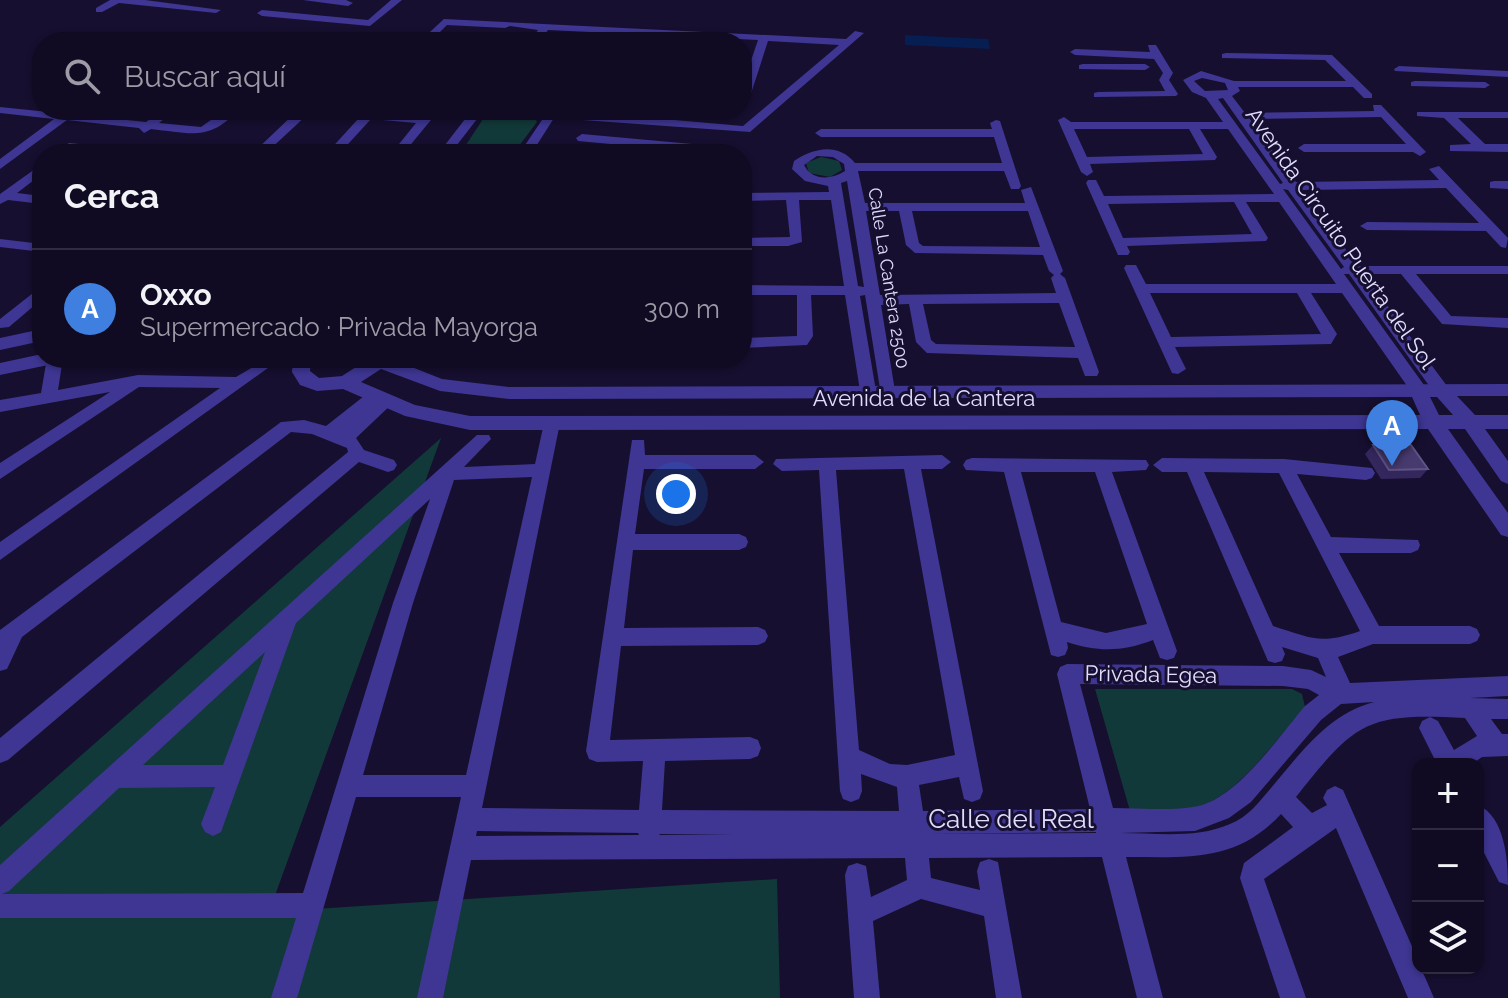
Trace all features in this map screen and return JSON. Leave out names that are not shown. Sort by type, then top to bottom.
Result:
[{"type":"street","points":[[99,10],[117,0],[219,8],[204,19]]},
{"type":"street","points":[[249,23],[281,0]]},
{"type":"street","points":[[308,0],[347,4]]},
{"type":"street","points":[[363,32],[397,0]]},
{"type":"street","points":[[262,14],[370,23]]},
{"type":"street","points":[[434,32],[444,22],[631,32]]},
{"type":"street","points":[[541,32],[545,27]]},
{"type":"street","points":[[677,120],[746,130],[859,33]]},
{"type":"street","points":[[752,38],[849,42]]},
{"type":"street","points":[[752,73],[764,38]]},
{"type":"street","points":[[817,68],[822,42]]},
{"type":"street","points":[[1104,108],[1073,47],[1160,61],[1189,79],[1208,74],[1230,90]]},
{"type":"street","points":[[1235,68],[1223,53],[1325,57],[1332,60],[1506,244]]},
{"type":"street","points":[[1083,67],[1160,61]]},
{"type":"street","points":[[1098,95],[1172,94],[1164,80],[1160,61]]},
{"type":"street","points":[[1426,96],[1396,66],[1506,69]]},
{"type":"street","name":"Avenida Circuito Puerta del Sol","points":[[1189,79],[1191,87],[1210,95],[1237,121],[1418,389],[1432,421],[1508,529]]},
{"type":"street","points":[[1210,95],[1230,90],[1356,84]]},
{"type":"street","points":[[1415,84],[1508,85]]},
{"type":"street","name":"Avenida Circuito Puerta del Sol","points":[[1230,90],[1237,121]]},
{"type":"street","points":[[0,110],[32,112]]},
{"type":"street","points":[[1178,369],[1065,123],[1193,126],[1384,114]]},
{"type":"street","points":[[1421,114],[1508,115]]},
{"type":"street","points":[[0,116],[32,115]]},
{"type":"street","points":[[1448,115],[1482,148]]},
{"type":"street","points":[[0,165],[47,120]]},
{"type":"street","points":[[98,120],[207,130],[220,120]]},
{"type":"street","points":[[151,127],[158,120]]},
{"type":"street","points":[[269,144],[294,120]]},
{"type":"street","points":[[341,144],[363,120]]},
{"type":"street","points":[[405,144],[425,120]]},
{"type":"street","points":[[452,144],[470,120]]},
{"type":"street","points":[[531,144],[547,120]]},
{"type":"street","points":[[728,144],[738,120]]},
{"type":"street","points":[[590,124],[579,142],[608,144]]},
{"type":"street","points":[[1082,161],[1211,157],[1193,126]]},
{"type":"street","points":[[821,133],[998,128],[1009,167],[1033,207],[1091,372]]},
{"type":"street","points":[[73,144],[86,134]]},
{"type":"street","points":[[1304,148],[1416,148]]},
{"type":"street","points":[[1454,148],[1508,148]]},
{"type":"street","points":[[835,188],[808,178],[798,169],[798,164],[806,156],[822,152],[839,155],[851,170]]},
{"type":"street","points":[[15,153],[32,155]]},
{"type":"street","points":[[752,197],[792,197],[835,188],[851,170],[1009,167]]},
{"type":"street","name":"Calle La Cantera 2500","points":[[851,170],[887,391]]},
{"type":"street","points":[[3,198],[32,176]]},
{"type":"street","points":[[1100,200],[1238,199],[1284,190],[1450,184]]},
{"type":"street","points":[[1494,185],[1508,185]]},
{"type":"street","name":"Calle La Cantera 2500","points":[[835,188],[868,391]]},
{"type":"street","name":"Avenida Circuito Puerta del Sol","points":[[1284,190],[1354,270],[1508,476]]},
{"type":"street","points":[[752,242],[797,239],[792,197]]},
{"type":"street","points":[[3,198],[32,199]]},
{"type":"street","points":[[1119,242],[1259,240],[1261,235],[1238,199]]},
{"type":"street","points":[[859,207],[1033,207]]},
{"type":"street","points":[[905,207],[913,245],[920,250],[1049,251]]},
{"type":"street","points":[[1367,226],[1490,227]]},
{"type":"street","points":[[0,243],[32,247]]},
{"type":"street","points":[[0,260],[18,245]]},
{"type":"street","points":[[1405,270],[1447,321],[1508,323]]},
{"type":"street","points":[[1336,271],[1508,270]]},
{"type":"street","points":[[1166,342],[1326,340],[1329,334],[1301,288]]},
{"type":"street","points":[[1140,289],[1348,288]]},
{"type":"street","points":[[752,290],[853,291],[915,300],[1065,298]]},
{"type":"street","points":[[752,343],[802,341],[805,336],[804,290]]},
{"type":"street","points":[[2,317],[32,300]]},
{"type":"street","points":[[915,300],[924,342],[932,349],[1084,353]]},
{"type":"street","points":[[0,344],[32,337]]},
{"type":"street","points":[[0,369],[32,362]]},
{"type":"street","points":[[49,395],[53,368]]},
{"type":"street","points":[[0,552],[260,368]]},
{"type":"street","name":"Avenida de la Cantera","points":[[300,368],[310,382],[346,383],[449,421],[1508,422]]},
{"type":"street","points":[[346,383],[372,368]]},
{"type":"street","name":"Avenida de la Cantera","points":[[399,368],[440,385],[479,391],[528,393],[1508,390]]},
{"type":"street","points":[[0,472],[138,381]]},
{"type":"street","points":[[0,406],[138,381],[239,383]]},
{"type":"street","points":[[521,423],[528,393]]},
{"type":"street","points":[[0,752],[343,442],[380,398]]},
{"type":"street","points":[[430,998],[552,423]]},
{"type":"street","points":[[0,662],[8,636],[274,434],[298,424],[388,465]]},
{"type":"street","points":[[0,882],[483,439]]},
{"type":"street","points":[[750,748],[597,751],[637,453],[755,462]]},
{"type":"street","points":[[782,464],[912,465],[942,462]]},
{"type":"street","points":[[827,464],[851,791]]},
{"type":"street","points":[[912,465],[972,791]]},
{"type":"street","points":[[972,465],[1140,465]]},
{"type":"street","points":[[1011,465],[1056,638],[1126,642],[1159,629]]},
{"type":"street","points":[[1101,465],[1167,651]]},
{"type":"street","points":[[1162,465],[1284,466],[1366,473]]},
{"type":"street","points":[[1193,466],[1275,654]]},
{"type":"street","points":[[1284,466],[1373,635]]},
{"type":"street","points":[[447,474],[543,470]]},
{"type":"street","points":[[284,998],[403,603],[447,474]]},
{"type":"street","points":[[625,542],[739,542]]},
{"type":"street","points":[[1326,545],[1411,545]]},
{"type":"street","points":[[213,824],[287,620]]},
{"type":"street","points":[[1266,633],[1325,650],[1343,648],[1373,635],[1470,635]]},
{"type":"street","points":[[613,637],[758,636]]},
{"type":"street","points":[[1103,643],[1111,672]]},
{"type":"street","points":[[1325,650],[1340,693]]},
{"type":"street","name":"Privada Egea","points":[[1105,821],[1066,677],[1072,672],[1283,676],[1311,680],[1340,693]]},
{"type":"street","name":"Calle del Real","points":[[462,848],[648,848],[787,836],[913,835],[1105,821],[1195,819],[1221,810],[1243,794],[1313,713],[1340,693],[1507,694]]},
{"type":"street","name":"Calle del Real","points":[[913,835],[1111,847],[1203,845],[1250,826],[1343,726],[1388,709],[1472,709],[1507,694]]},
{"type":"street","points":[[1472,709],[1501,744]]},
{"type":"street","points":[[1430,728],[1448,758]]},
{"type":"street","points":[[1461,758],[1478,746],[1501,744]]},
{"type":"street","points":[[648,848],[655,750]]},
{"type":"street","points":[[849,757],[889,775],[907,776],[968,764]]},
{"type":"street","points":[[116,777],[230,776]]},
{"type":"street","points":[[907,776],[920,887]]},
{"type":"street","points":[[348,786],[473,786]]},
{"type":"street","points":[[1279,796],[1312,830]]},
{"type":"street","points":[[1293,998],[1252,878],[1253,872],[1312,830],[1339,806],[1421,998]]},
{"type":"street","name":"Calle del Real","points":[[466,819],[650,822],[787,836]]},
{"type":"street","points":[[1105,821],[1150,998]]},
{"type":"street","points":[[1484,828],[1508,873]]},
{"type":"street","points":[[989,871],[1009,998]]},
{"type":"street","points":[[857,875],[867,998]]},
{"type":"street","points":[[861,914],[920,887],[995,907]]},
{"type":"street","points":[[0,906],[312,905]]},
{"type":"green space","points":[[482,120],[537,122],[520,144],[467,144]]},
{"type":"green space","points":[[821,157],[839,161],[842,170],[830,177],[809,173],[806,163]]},
{"type":"green space","points":[[441,438],[269,912],[777,879],[780,998],[0,998],[0,827]]},
{"type":"green space","points":[[1095,689],[1292,689],[1302,694],[1305,707],[1254,766],[1224,794],[1192,808],[1130,811]]},
{"type":"water","points":[[905,35],[988,39],[990,49],[905,45]]},
{"type":"building","points":[[1373,445],[1411,445],[1428,469],[1389,470]]},
{"type":"place","name":"Oxxo","points":[[1392,466]]}]
